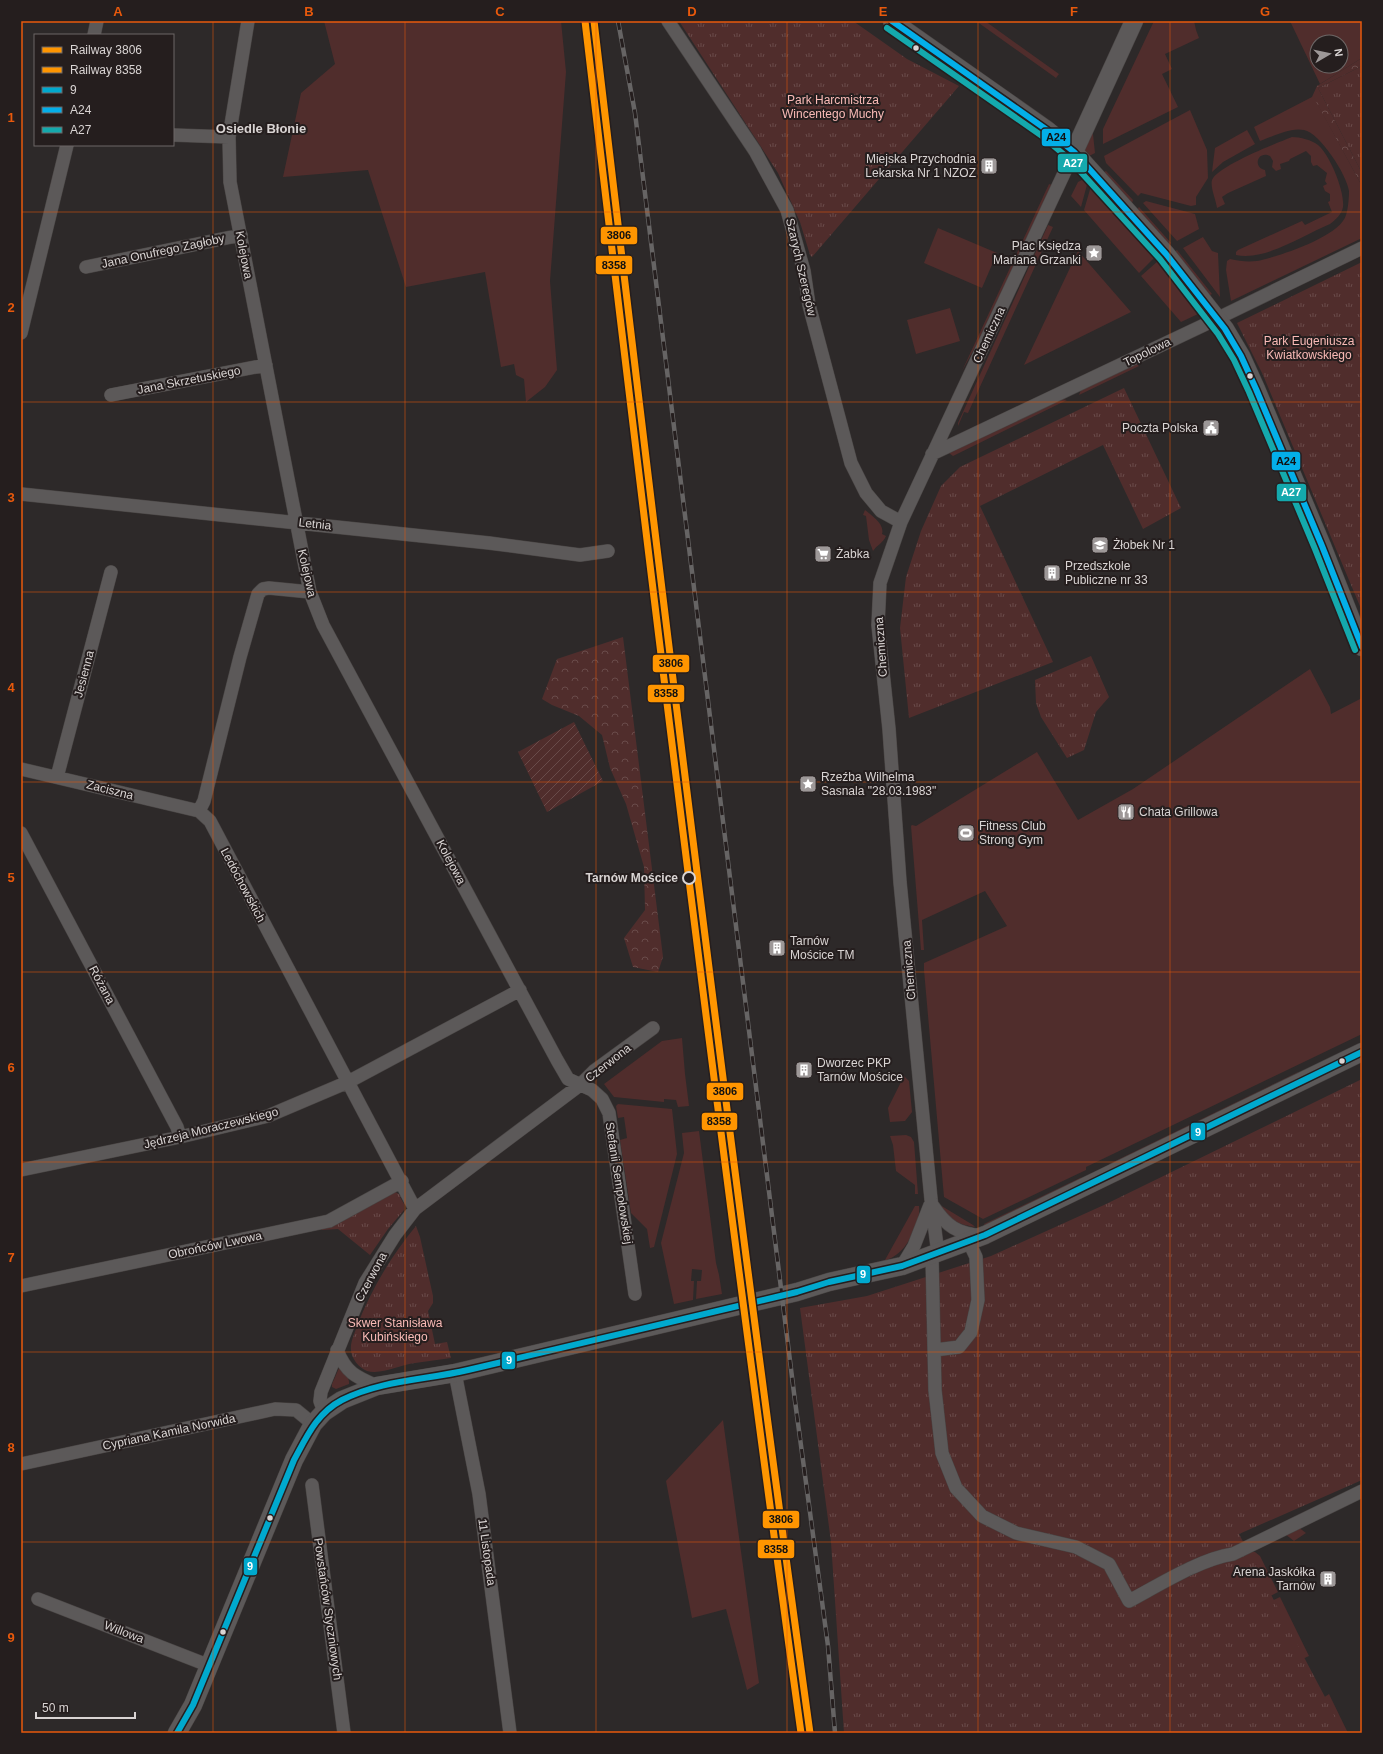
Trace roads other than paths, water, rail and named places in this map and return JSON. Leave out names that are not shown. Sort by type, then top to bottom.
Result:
[{"type":"main road","points":[[892,21],[1047,130],[1074,152],[1166,254],[1217,319],[1241,356],[1322,546],[1362,646]]},
{"type":"main road","name":"Chemiczna","points":[[1074,152],[1134,21]]},
{"type":"main road","points":[[177,1733],[193,1705],[210,1666],[294,1460],[318,1418],[342,1400],[377,1386],[455,1373],[797,1292],[829,1282],[902,1266],[935,1255],[976,1239],[1362,1052]]},
{"type":"street","points":[[94,34],[97,21]]},
{"type":"street","name":"Kolejowa","points":[[248,21],[229,137],[230,182],[310,592],[323,625],[568,1079],[580,1085]]},
{"type":"street","name":"Szarych Szeregów","points":[[668,21],[755,151],[787,210],[804,271],[809,305],[851,463],[866,493],[881,511],[901,522]]},
{"type":"street","points":[[174,135],[229,137]]},
{"type":"street","points":[[21,333],[67,146]]},
{"type":"street","name":"Chemiczna","points":[[1074,152],[901,522],[880,583],[878,625],[889,728],[900,882],[935,1255],[935,1390],[942,1454],[956,1488],[982,1516],[1016,1533],[1076,1547],[1109,1564],[1129,1601],[1201,1564],[1219,1556],[1233,1554],[1362,1492]]},
{"type":"street","name":"Jana Onufrego Zagłoby","points":[[86,267],[241,235]]},
{"type":"street","name":"Topolowa","points":[[932,454],[1217,319],[1362,248]]},
{"type":"street","name":"Jana Skrzetuskiego","points":[[111,395],[266,364]]},
{"type":"street","name":"Letnia","points":[[21,494],[489,543],[580,555],[608,551]]},
{"type":"street","name":"Jesienna","points":[[57,777],[111,572]]},
{"type":"street","points":[[199,811],[204,801],[240,657],[258,594],[263,589],[269,588],[310,592]]},
{"type":"street","name":"Zaciszna","points":[[21,769],[199,811]]},
{"type":"street","name":"Ledóchowskich","points":[[199,811],[210,821],[402,1181],[415,1209]]},
{"type":"street","name":"Różana","points":[[21,833],[177,1127],[180,1137]]},
{"type":"street","name":"Jędrzeja Moraczewskiego","points":[[21,1170],[180,1137],[268,1116],[348,1082],[520,990]]},
{"type":"street","name":"Czerwona","points":[[318,1418],[321,1392],[365,1283],[395,1235],[415,1209],[580,1085],[594,1071],[654,1028]]},
{"type":"street","name":"Stefanii Sempołowskiej","points":[[580,1085],[592,1090],[602,1099],[609,1113],[635,1294]]},
{"type":"street","name":"Obrońców Lwowa","points":[[21,1286],[329,1220],[402,1181]]},
{"type":"street","points":[[931,1203],[942,1220],[976,1239],[978,1300],[970,1332],[959,1347],[934,1350]]},
{"type":"street","points":[[902,1266],[914,1246],[931,1203]]},
{"type":"street","points":[[337,1350],[344,1365],[354,1376],[377,1386]]},
{"type":"street","name":"11 Listopada","points":[[455,1373],[479,1494],[510,1733]]},
{"type":"street","name":"Cypriana Kamila Norwida","points":[[21,1464],[275,1409],[296,1410],[318,1418]]},
{"type":"street","name":"Powstańców Styczniowych","points":[[312,1485],[344,1733]]},
{"type":"street","name":"Willowa","points":[[38,1599],[210,1666]]},
{"type":"railway","points":[[618,21],[635,113],[795,1401],[828,1646],[835,1733]]},
{"type":"rail line","name":"8358","points":[[585,21],[688,877],[743,1305],[801,1733]]},
{"type":"rail line","name":"3806","points":[[594,21],[698,877],[752,1305],[810,1733]]},
{"type":"place","name":"Miejska Przychodnia Lekarska Nr 1 NZOZ","points":[[989,166]]},
{"type":"place","name":"Plac Księdza Mariana Grzanki","points":[[1094,253]]},
{"type":"place","name":"Poczta Polska","points":[[1211,428]]},
{"type":"place","name":"Żłobek Nr 1","points":[[1100,545]]},
{"type":"place","name":"Żabka","points":[[823,554]]},
{"type":"place","name":"Przedszkole Publiczne nr 33","points":[[1052,573]]},
{"type":"place","name":"Rzeźba Wilhelma Sasnala \"28.03.1983\"","points":[[808,784]]},
{"type":"place","name":"Chata Grillowa","points":[[1126,812]]},
{"type":"place","name":"Fitness Club Strong Gym","points":[[966,833]]},
{"type":"place","name":"Tarnów Mościce","points":[[689,878]]},
{"type":"place","name":"Tarnów Mościce TM","points":[[777,948]]},
{"type":"place","name":"Dworzec PKP Tarnów Mościce","points":[[804,1070]]},
{"type":"place","name":"Arena Jaskółka Tarnów","points":[[1328,1579]]},
{"type":"district","name":"Osiedle Błonie","points":[[261,128]]},
{"type":"park label","name":"Park Harcmistrza Wincentego Muchy","points":[[833,107]]},
{"type":"park label","name":"Park Eugeniusza Kwiatkowskiego","points":[[1309,348]]},
{"type":"park label","name":"Skwer Stanisława Kubińskiego","points":[[395,1330]]}]
